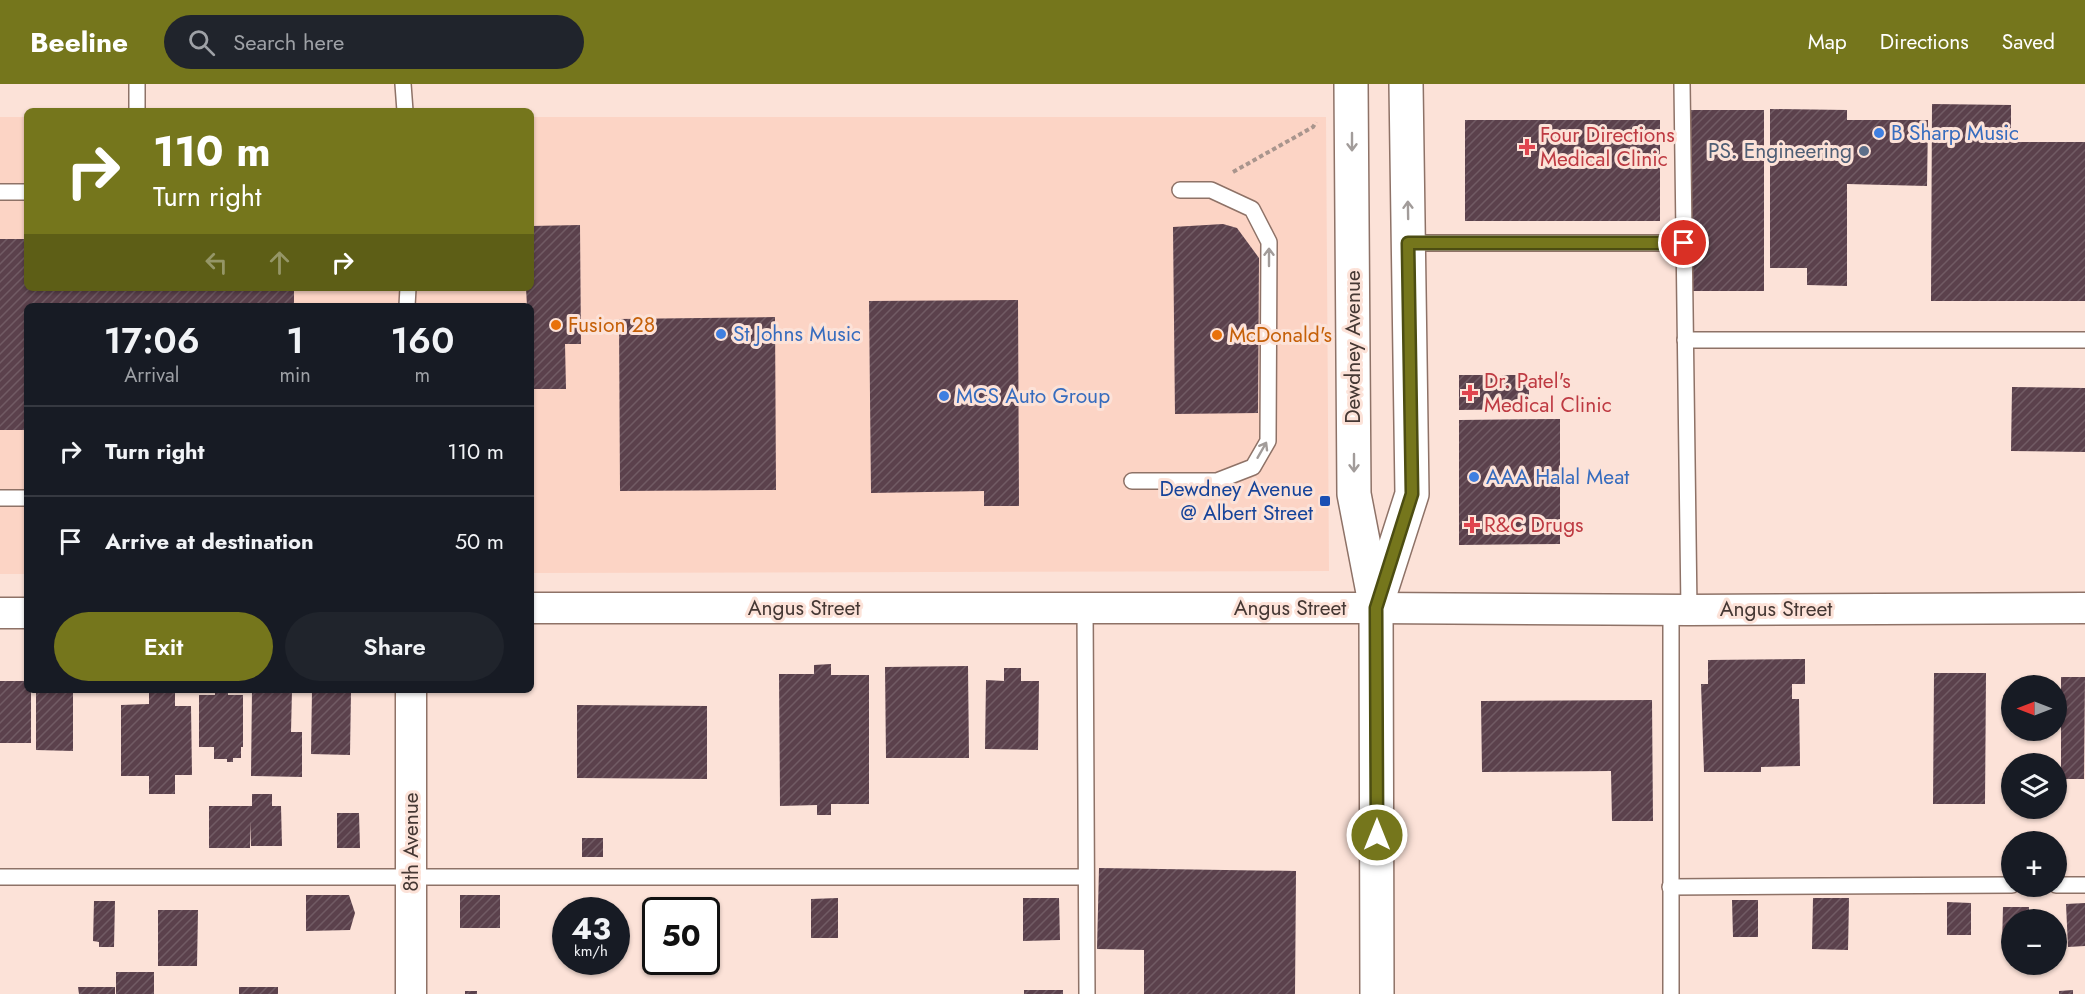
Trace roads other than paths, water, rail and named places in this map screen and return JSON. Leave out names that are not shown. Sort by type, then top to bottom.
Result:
[{"type":"main road","name":"Dewdney Avenue","points":[[1351,84],[1354,494],[1376,608],[1377,994]]},
{"type":"main road","name":"Dewdney Avenue","points":[[1376,608],[1412,494],[1406,84]]},
{"type":"street","name":"Angus Street","points":[[534,608],[1085,607],[1680,610],[2085,608]]},
{"type":"street","points":[[0,613],[24,613]]},
{"type":"street","name":"8th Avenue","points":[[411,693],[411,994]]},
{"type":"lane","points":[[137,84],[137,108]]},
{"type":"lane","points":[[403,84],[405,108]]},
{"type":"lane","points":[[1671,994],[1670,887],[1680,610],[1685,340],[1682,84]]},
{"type":"lane","points":[[1132,481],[1217,481],[1252,467],[1268,441],[1269,242],[1252,209],[1211,190],[1180,190]]},
{"type":"lane","points":[[0,192],[24,192]]},
{"type":"lane","points":[[1408,243],[1684,243]]},
{"type":"lane","points":[[1685,340],[2085,340]]},
{"type":"lane","points":[[0,498],[24,498]]},
{"type":"lane","points":[[1085,607],[1087,994]]},
{"type":"lane","points":[[0,877],[1085,877]]},
{"type":"lane","points":[[1670,887],[2001,885]]},
{"type":"lane","points":[[2067,885],[2085,885]]},
{"type":"place","name":"B Sharp Music","points":[[1879,133]]},
{"type":"place","name":"Four Directions Medical Clinic","points":[[1527,147]]},
{"type":"place","name":"PS. Engineering","points":[[1864,151]]},
{"type":"place","name":"Fusion 28","points":[[556,325]]},
{"type":"place","name":"St Johns Music","points":[[721,334]]},
{"type":"place","name":"McDonald's","points":[[1217,335]]},
{"type":"place","name":"Dr. Patel's Medical Clinic","points":[[1470,393]]},
{"type":"place","name":"MCS Auto Group","points":[[944,396]]},
{"type":"place","name":"AAA Halal Meat","points":[[1474,477]]},
{"type":"place","name":"Dewdney Avenue @ Albert Street","points":[[1325,501]]},
{"type":"place","name":"R&C Drugs","points":[[1472,525]]}]
